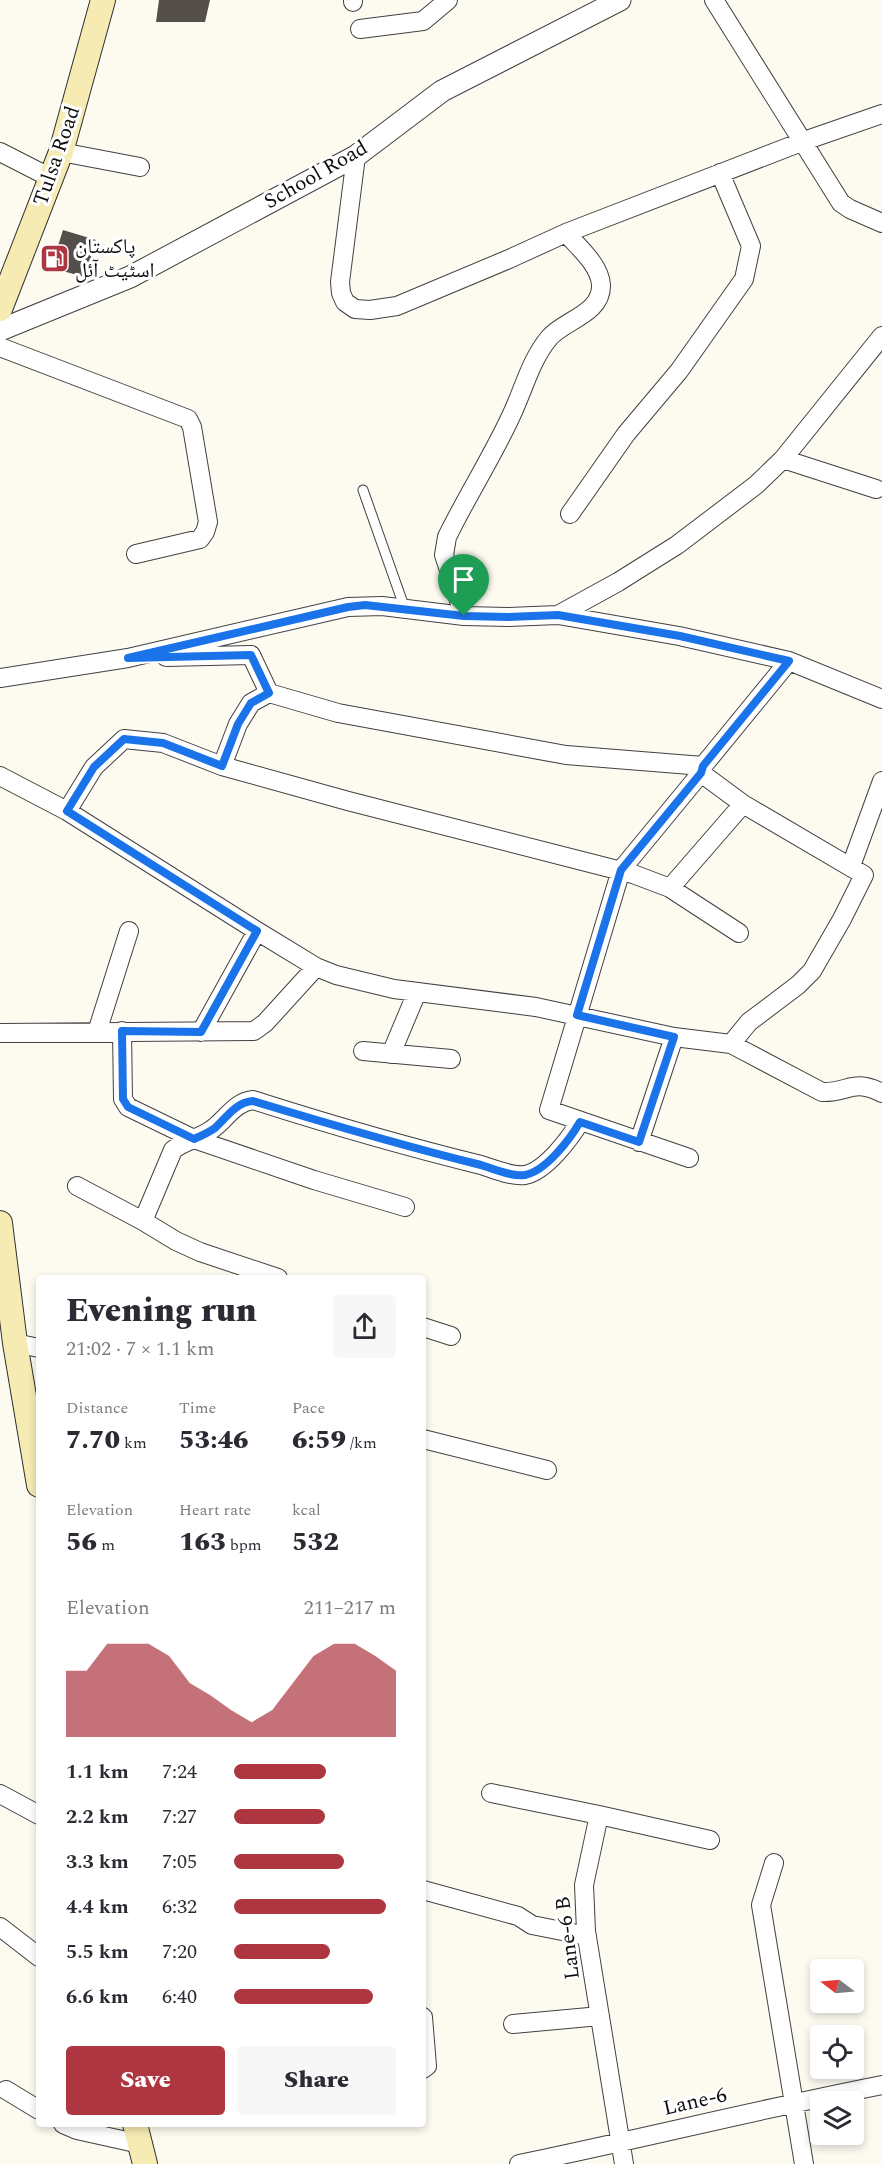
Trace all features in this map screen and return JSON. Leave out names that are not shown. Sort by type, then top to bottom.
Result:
[{"type":"main road","name":"Tulsa Road","points":[[2,302],[61,152],[103,0]]},
{"type":"main road","points":[[0,1223],[12,1337],[36,1469]]},
{"type":"street","points":[[360,29],[423,21],[448,0]]},
{"type":"street","name":"School Road","points":[[0,330],[130,277],[356,156],[442,91],[620,0]]},
{"type":"street","points":[[714,0],[841,203],[882,223]]},
{"type":"street","points":[[356,156],[340,282],[345,302],[355,309],[370,310],[406,303],[566,233],[804,141],[882,114]]},
{"type":"street","points":[[0,152],[51,178]]},
{"type":"street","points":[[61,152],[140,167]]},
{"type":"street","points":[[570,514],[626,434],[679,371],[744,279],[751,246],[720,173]]},
{"type":"street","points":[[464,616],[444,555],[447,537],[512,415],[533,362],[551,336],[591,308],[598,298],[601,285],[596,268],[566,233]]},
{"type":"street","points":[[558,615],[618,582],[677,545],[756,485],[783,459],[882,336]]},
{"type":"street","points":[[0,347],[188,419],[192,427],[208,522],[205,532],[200,538],[136,554]]},
{"type":"street","points":[[783,459],[876,489]]},
{"type":"street","points":[[0,678],[128,658],[365,605],[464,616],[558,615],[680,636],[789,661],[882,699]]},
{"type":"street","points":[[128,658],[251,655],[269,693]]},
{"type":"street","points":[[689,1158],[549,1110],[621,870],[789,661]]},
{"type":"street","points":[[222,766],[238,724],[251,703],[269,693],[339,713],[566,755],[702,769],[743,804],[864,875],[812,971],[798,985],[749,1022],[731,1044]]},
{"type":"street","points":[[67,811],[94,767],[124,739],[163,743],[222,766],[348,801],[621,870],[670,888],[739,933]]},
{"type":"street","points":[[0,777],[67,811],[316,967],[364,983],[536,1007],[674,1037],[731,1044],[822,1092],[832,1092],[851,1086],[869,1087],[882,1093]]},
{"type":"street","points":[[851,866],[882,781]]},
{"type":"street","points":[[670,888],[743,804]]},
{"type":"street","points":[[97,1032],[129,931]]},
{"type":"street","points":[[201,1032],[257,931]]},
{"type":"street","points":[[0,1033],[254,1031],[265,1023],[316,967]]},
{"type":"street","points":[[391,1054],[417,992]]},
{"type":"street","points":[[122,1031],[123,1099],[128,1107],[194,1139],[314,1180],[405,1207]]},
{"type":"street","points":[[639,1142],[674,1037]]},
{"type":"street","points":[[363,1052],[451,1059]]},
{"type":"street","points":[[142,1221],[173,1150],[180,1144],[213,1129],[238,1105],[246,1101],[253,1101],[449,1158],[525,1175],[540,1168],[570,1139],[580,1122]]},
{"type":"street","points":[[77,1186],[176,1241],[200,1252],[269,1275]]},
{"type":"street","points":[[426,1328],[451,1336]]},
{"type":"street","points":[[12,1337],[36,1347]]},
{"type":"street","points":[[426,1440],[547,1470]]},
{"type":"street","points":[[491,1793],[710,1840]]},
{"type":"street","points":[[0,1794],[36,1813]]},
{"type":"street","name":"Lane-6 B","points":[[599,1815],[584,1885],[587,1936],[624,2164]]},
{"type":"street","points":[[774,1863],[762,1905],[804,2164]]},
{"type":"street","points":[[426,1891],[518,1917],[532,1925],[587,1936]]},
{"type":"street","points":[[0,1927],[36,1955]]},
{"type":"street","points":[[513,2024],[600,2016]]},
{"type":"street","points":[[426,2049],[426,2067]]},
{"type":"street","name":"Lane-6","points":[[519,2164],[795,2102],[882,2085]]},
{"type":"street","points":[[6,2090],[36,2108]]},
{"type":"street","points":[[70,2127],[140,2144]]},
{"type":"lane","points":[[363,490],[405,609]]},
{"type":"building","points":[[159,0],[210,0],[205,22],[156,22]]},
{"type":"building","points":[[63,230],[96,240],[85,277],[51,268]]},
{"type":"place","name":"پاکستان اسٹیٹ آئل","points":[[54,259]]},
{"type":"route","points":[[382,606],[464,616],[558,615],[680,636],[789,661],[621,870],[577,1015],[674,1037],[639,1142],[580,1122],[570,1139],[540,1168],[525,1175],[449,1158],[253,1101],[246,1101],[238,1105],[213,1129],[194,1139],[128,1107],[123,1099],[122,1031],[201,1032],[257,931],[67,811],[94,767],[124,739],[163,743],[222,766],[238,724],[251,703],[269,693],[251,655],[128,658],[348,607],[382,606]]}]
